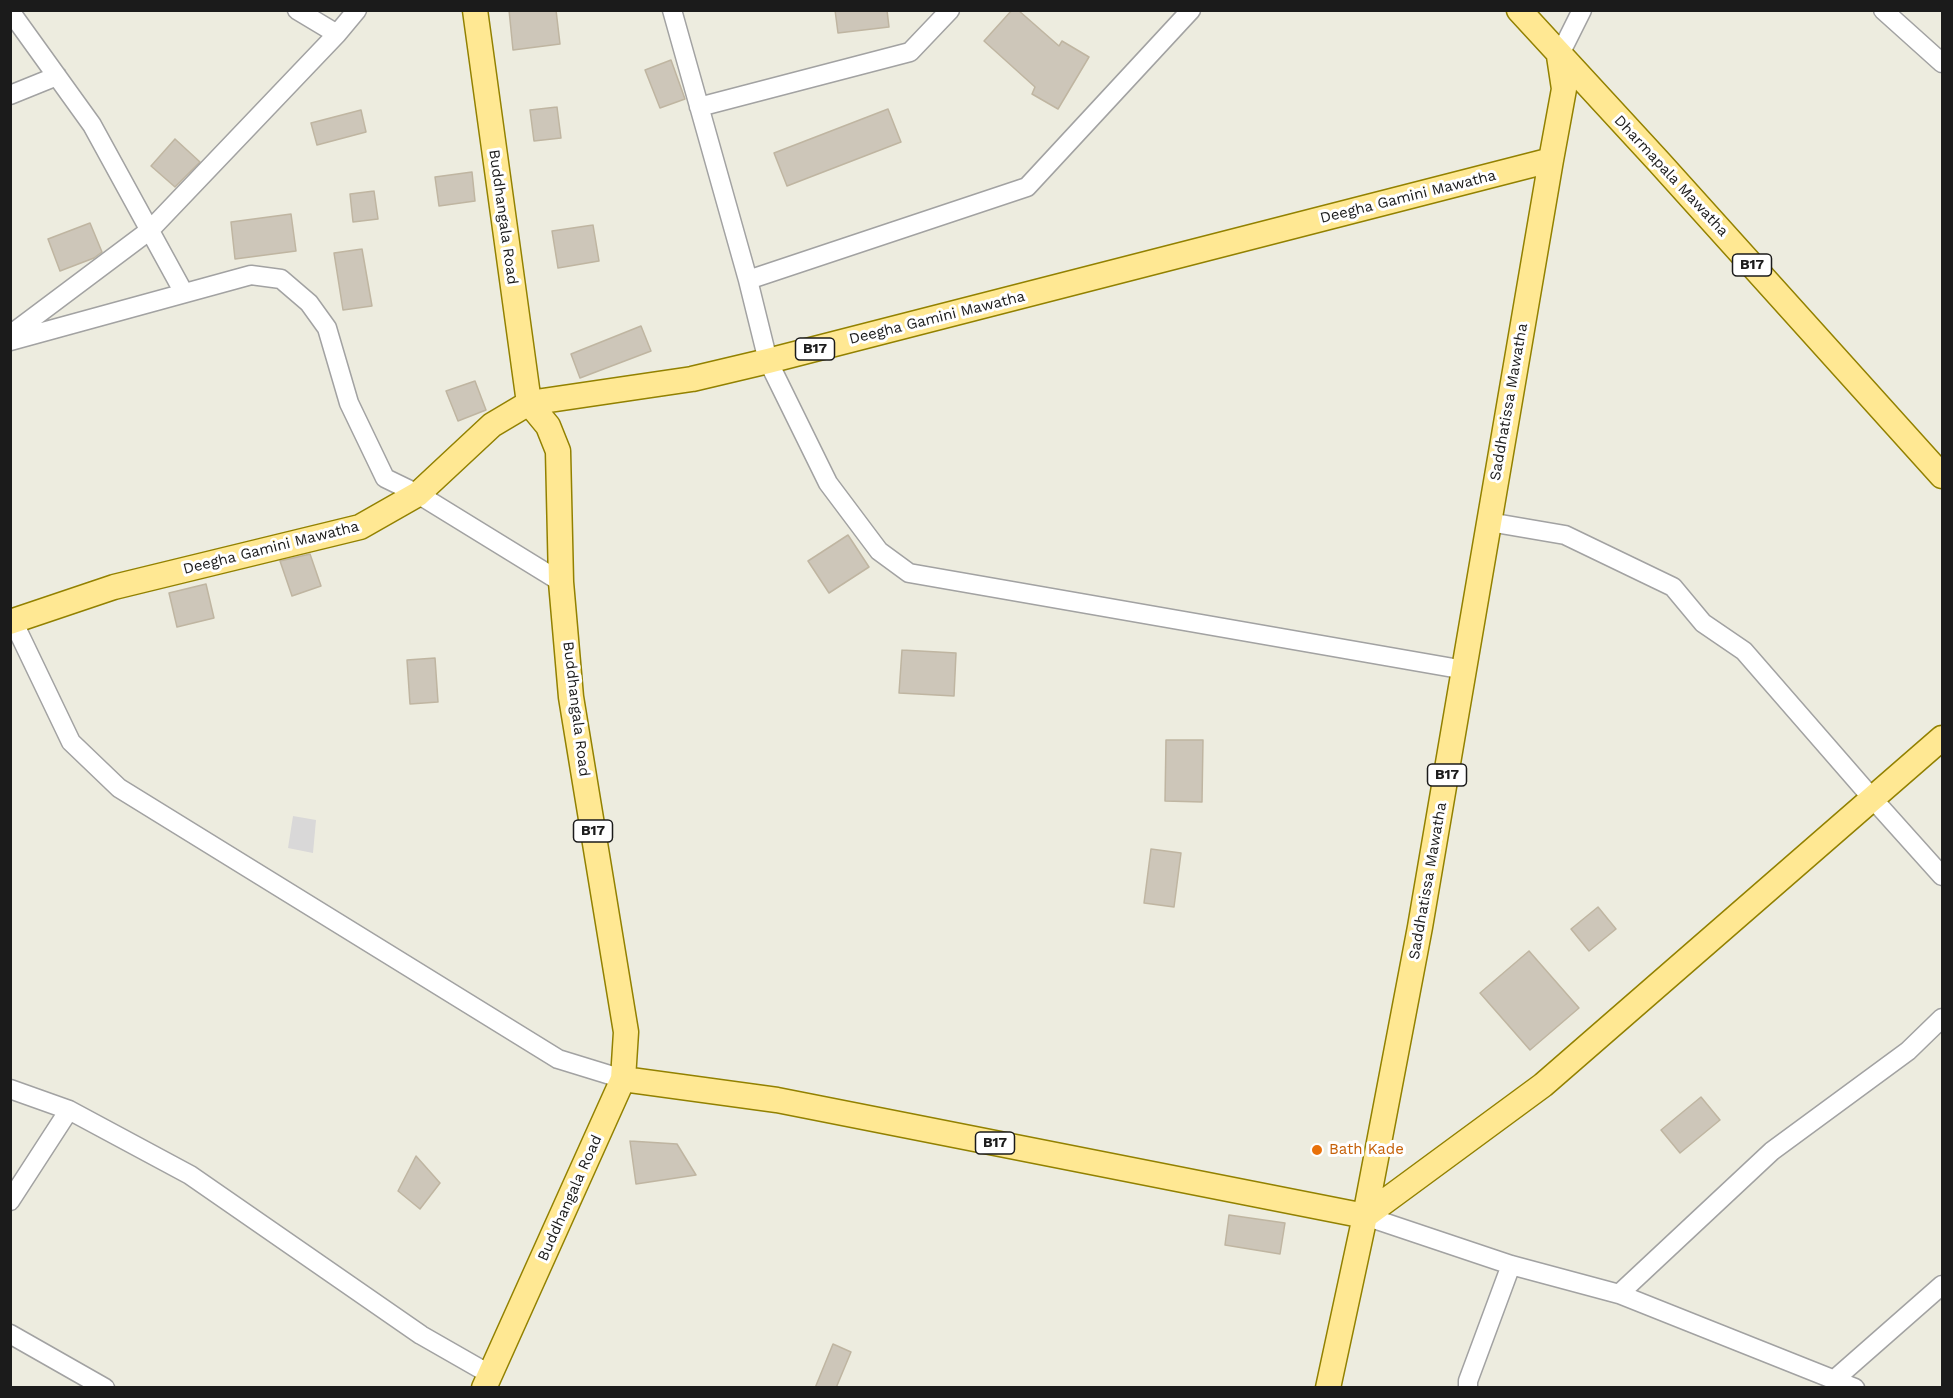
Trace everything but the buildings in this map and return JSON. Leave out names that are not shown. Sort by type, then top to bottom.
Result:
[{"type":"main road","name":"Buddhangala Road","points":[[475,10],[529,403],[548,426],[558,450],[561,582],[571,697],[626,1032],[623,1079],[488,1381]]},
{"type":"main road","name":"Dharmapala Mawatha","points":[[1519,10],[1942,476]]},
{"type":"main road","name":"B17","points":[[1551,160],[1564,89],[1559,56]]},
{"type":"main road","name":"Deegha Gamini Mawatha","points":[[12,622],[114,587],[360,527],[418,494],[492,425],[529,403],[693,379],[768,362],[1551,160]]},
{"type":"main road","name":"Saddhatissa Mawatha","points":[[1328,1388],[1365,1216],[1420,927],[1551,160]]},
{"type":"main road","points":[[1365,1216],[1543,1085],[1942,738]]},
{"type":"main road","name":"B17","points":[[623,1079],[777,1100],[1365,1216]]},
{"type":"street","points":[[297,10],[337,34]]},
{"type":"street","points":[[10,334],[150,230],[337,34],[357,10]]},
{"type":"street","points":[[672,10],[748,280],[768,362],[828,483],[879,551],[909,573],[1465,670]]},
{"type":"street","points":[[699,106],[910,52],[950,10]]},
{"type":"street","points":[[748,280],[1027,188],[1191,10]]},
{"type":"street","points":[[1559,56],[1582,10]]},
{"type":"street","points":[[1883,10],[1942,63]]},
{"type":"street","points":[[10,11],[92,125],[184,293]]},
{"type":"street","points":[[10,95],[57,76]]},
{"type":"street","points":[[10,340],[252,275],[281,279],[309,303],[327,328],[349,403],[385,478],[418,494],[561,582]]},
{"type":"street","points":[[1489,522],[1565,535],[1673,587],[1703,623],[1744,651],[1942,876]]},
{"type":"street","points":[[12,622],[71,742],[119,788],[558,1059],[623,1079]]},
{"type":"street","points":[[1619,1294],[1772,1151],[1908,1052],[1942,1018]]},
{"type":"street","points":[[10,1089],[69,1110],[190,1175],[488,1381]]},
{"type":"street","points":[[10,1201],[69,1110]]},
{"type":"street","points":[[1365,1216],[1511,1265],[1619,1294],[1855,1388]]},
{"type":"street","points":[[1468,1388],[1468,1380],[1511,1265]]},
{"type":"street","points":[[1835,1379],[1942,1284]]},
{"type":"street","points":[[10,1334],[105,1388]]},
{"type":"shaded area","points":[[293,816],[316,820],[313,853],[288,848]]},
{"type":"place","name":"Bath Kade","points":[[1317,1150]]}]
